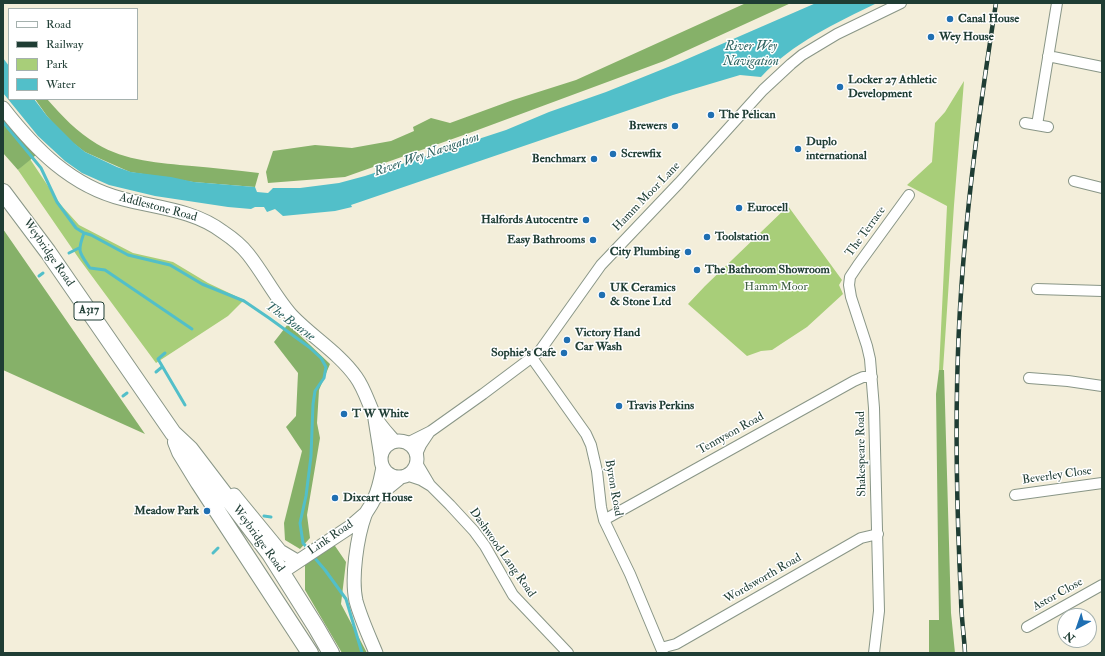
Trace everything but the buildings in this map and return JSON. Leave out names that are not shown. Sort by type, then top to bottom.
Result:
[{"type":"main road","name":"Weybridge Road","points":[[3,192],[52,259],[173,433],[190,448],[266,549],[282,572],[331,653]]},
{"type":"main road","name":"Weybridge Road","points":[[173,433],[180,452],[199,483],[310,653]]},
{"type":"main road","points":[[282,572],[278,578],[278,582],[315,642],[319,653]]},
{"type":"street","name":"Hamm Moor Lane","points":[[407,443],[431,431],[532,358],[548,339],[601,265],[679,183],[763,90],[802,55],[837,34],[901,3]]},
{"type":"street","points":[[1037,125],[1057,3]]},
{"type":"street","points":[[1048,56],[1102,67]]},
{"type":"street","name":"Addlestone Road","points":[[3,108],[41,152],[58,167],[83,184],[100,192],[123,199],[194,216],[216,226],[236,242],[248,253],[292,316],[347,366],[358,380],[374,415],[394,441]]},
{"type":"street","points":[[1025,123],[1048,127]]},
{"type":"street","points":[[1074,180],[1102,188]]},
{"type":"street","name":"The Terrace","points":[[849,286],[850,277],[909,195]]},
{"type":"street","name":"Shakespeare Road","points":[[849,286],[851,297],[867,346],[872,376],[878,534],[879,611],[874,653]]},
{"type":"street","points":[[1037,288],[1102,291]]},
{"type":"street","name":"Byron Road","points":[[532,358],[586,434],[591,445],[597,471],[604,520],[630,574],[662,650]]},
{"type":"street","name":"Tennyson Road","points":[[604,520],[854,381],[863,377],[872,376]]},
{"type":"street","points":[[1030,378],[1068,381],[1102,386]]},
{"type":"street","name":"Addlestone Road","points":[[374,415],[382,462],[374,499],[365,514],[356,553],[354,577],[356,600],[376,653]]},
{"type":"street","name":"Hamm Moor Lane","points":[[417,459],[421,445],[431,431]]},
{"type":"street","points":[[394,441],[403,441],[413,447],[417,459],[413,471],[403,476],[391,475],[387,472],[382,462],[386,447],[394,441]]},
{"type":"street","name":"Link Road","points":[[190,448],[202,455],[280,551],[306,555]]},
{"type":"street","name":"Dashwood Lang Road","points":[[417,459],[431,486]]},
{"type":"street","name":"Addlestone Road","points":[[374,499],[403,476]]},
{"type":"street","name":"Dashwood Lang Road","points":[[403,476],[420,480],[431,486],[450,505],[474,531],[513,595],[568,653]]},
{"type":"street","name":"Beverley Close","points":[[1015,495],[1102,483]]},
{"type":"street","name":"Link Road","points":[[282,572],[350,527],[365,514]]},
{"type":"street","name":"Wordsworth Road","points":[[662,650],[676,644],[861,538],[878,534]]},
{"type":"street","name":"Astor Close","points":[[1027,627],[1102,585]]},
{"type":"green space","points":[[746,3],[791,3],[664,61],[345,177],[268,183],[266,172],[273,151],[315,145],[352,148],[391,141],[414,131],[413,127],[431,118],[450,123],[513,100],[576,80]]},
{"type":"green space","points":[[964,81],[943,370],[939,370],[947,206],[907,185],[932,162],[935,123],[945,112]]},
{"type":"green space","points":[[36,100],[48,100],[76,129],[108,150],[131,158],[155,162],[259,173],[255,187],[193,182],[130,172],[85,152],[65,137]]},
{"type":"green space","points":[[3,116],[36,155],[18,170],[3,153]]},
{"type":"green space","points":[[30,159],[60,204],[79,225],[133,253],[173,262],[208,283],[244,300],[228,316],[156,363],[80,260],[18,170]]},
{"type":"green space","name":"Hamm Moor","points":[[788,206],[842,280],[839,285],[843,294],[807,327],[772,350],[761,351],[747,356],[688,304]]},
{"type":"green space","points":[[3,229],[145,434],[3,370]]},
{"type":"green space","points":[[288,324],[330,364],[319,390],[317,423],[320,438],[307,515],[310,538],[300,549],[285,540],[284,523],[302,451],[286,427],[296,416],[298,373],[274,342]]},
{"type":"green space","points":[[939,370],[944,370],[951,613],[955,653],[929,653],[929,620],[939,620],[936,394]]},
{"type":"green space","points":[[333,543],[346,562],[341,604],[367,653],[342,653],[305,590],[305,562]]},
{"type":"water","name":"River Wey Navigation","points":[[816,3],[877,3],[815,35],[786,54],[761,77],[740,75],[673,95],[351,205],[352,207],[335,211],[283,216],[275,209],[267,212],[264,207],[255,207],[251,209],[228,207],[155,196],[109,185],[82,173],[65,161],[38,136],[9,100],[35,100],[47,116],[85,152],[117,167],[131,172],[171,177],[194,182],[255,187],[257,192],[268,193],[273,188],[300,188],[339,183],[365,176],[506,130],[678,63]]},
{"type":"water","name":"River Wey Navigation","points":[[3,58],[8,65],[8,99],[3,93]]},
{"type":"waterway","name":"The Bourne","points":[[3,122],[41,168],[57,202],[76,228],[128,255],[170,265],[202,284],[244,301],[309,347],[321,358],[326,367],[324,378],[315,391],[311,456],[306,496],[300,523],[303,543],[309,550]]},
{"type":"waterway","points":[[84,233],[80,244],[80,252],[90,268],[105,270],[192,329]]},
{"type":"waterway","points":[[69,253],[79,248]]},
{"type":"waterway","points":[[39,276],[43,273]]},
{"type":"waterway","points":[[165,353],[158,359],[185,405]]},
{"type":"waterway","points":[[156,372],[162,367]]},
{"type":"waterway","points":[[123,396],[127,393]]},
{"type":"waterway","points":[[264,516],[271,517]]},
{"type":"waterway","points":[[213,553],[218,548]]},
{"type":"waterway","name":"The Bourne","points":[[313,556],[346,599],[362,653]]},
{"type":"railway","points":[[965,653],[961,604],[957,474],[957,382],[960,308],[972,177],[996,3]]},
{"type":"place","name":"Canal House","points":[[950,19]]},
{"type":"place","name":"Wey House","points":[[931,37]]},
{"type":"place","name":"Locker 27 Athletic Development","points":[[840,87]]},
{"type":"place","name":"The Pelican","points":[[711,115]]},
{"type":"place","name":"Brewers","points":[[675,126]]},
{"type":"place","name":"Duplo international","points":[[798,149]]},
{"type":"place","name":"Screwfix","points":[[613,154]]},
{"type":"place","name":"Benchmarx","points":[[594,159]]},
{"type":"place","name":"Eurocell","points":[[739,208]]},
{"type":"place","name":"Halfords Autocentre","points":[[586,220]]},
{"type":"place","name":"Toolstation","points":[[707,237]]},
{"type":"place","name":"Easy Bathrooms","points":[[593,240]]},
{"type":"place","name":"City Plumbing","points":[[688,252]]},
{"type":"place","name":"The Bathroom Showroom","points":[[697,270]]},
{"type":"place","name":"UK Ceramics & Stone Ltd","points":[[602,295]]},
{"type":"place","name":"Victory Hand Car Wash","points":[[567,340]]},
{"type":"place","name":"Sophie's Cafe","points":[[564,353]]},
{"type":"place","name":"Travis Perkins","points":[[619,406]]},
{"type":"place","name":"T W White","points":[[344,414]]},
{"type":"place","name":"Dixcart House","points":[[335,498]]},
{"type":"place","name":"Meadow Park","points":[[207,511]]}]
